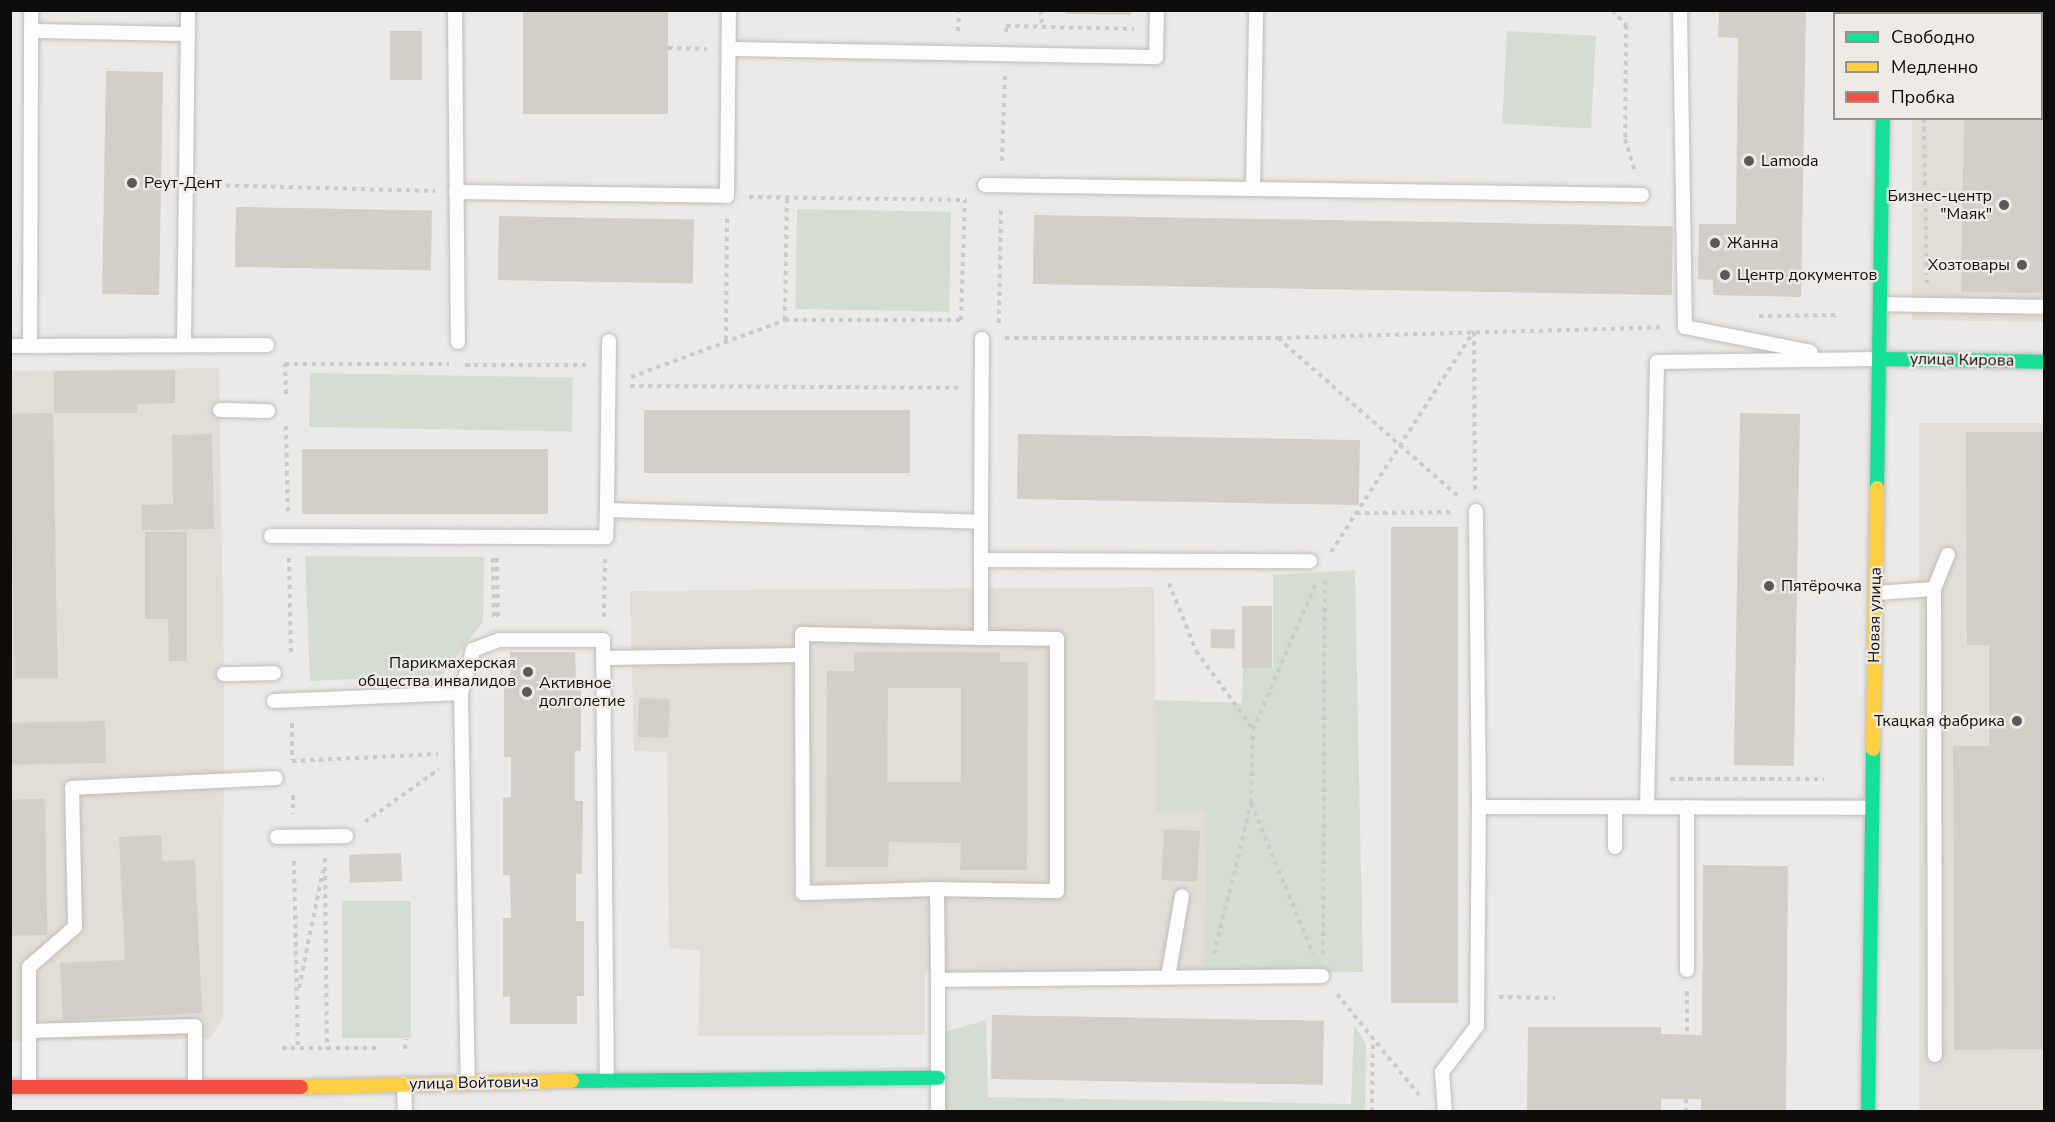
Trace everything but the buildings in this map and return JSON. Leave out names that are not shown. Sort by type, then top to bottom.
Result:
[{"type":"street","name":"Новая улица","points":[[1868,1112],[1883,120]]},
{"type":"street","name":"улица Кирова","points":[[1880,358],[2044,362]]},
{"type":"street","name":"улица Войтовича","points":[[10,1087],[299,1087],[468,1082],[938,1078]]},
{"type":"lane","points":[[30,346],[32,10]]},
{"type":"lane","points":[[184,344],[188,10]]},
{"type":"lane","points":[[455,10],[458,342]]},
{"type":"lane","points":[[456,192],[727,196],[729,10]]},
{"type":"lane","points":[[729,49],[1156,57],[1157,10]]},
{"type":"lane","points":[[1253,189],[1256,10]]},
{"type":"lane","points":[[1680,10],[1685,327],[1836,357]]},
{"type":"lane","points":[[32,31],[188,34]]},
{"type":"lane","points":[[985,185],[1642,195]]},
{"type":"lane","points":[[1880,304],[2044,307]]},
{"type":"lane","points":[[981,638],[982,339]]},
{"type":"lane","points":[[271,536],[606,537],[609,341]]},
{"type":"lane","points":[[10,346],[267,345]]},
{"type":"lane","points":[[1647,807],[1657,362],[1880,358]]},
{"type":"lane","points":[[220,410],[268,411]]},
{"type":"lane","points":[[607,510],[981,522]]},
{"type":"lane","points":[[1445,1112],[1442,1072],[1477,1026],[1479,807],[1476,512]]},
{"type":"lane","points":[[1935,1055],[1934,589],[1948,555]]},
{"type":"lane","points":[[981,560],[1310,561]]},
{"type":"lane","points":[[1876,593],[1934,589]]},
{"type":"lane","points":[[802,634],[981,638],[1057,639],[1057,891],[937,889],[803,893],[802,634]]},
{"type":"lane","points":[[468,1082],[461,693],[473,650],[497,641],[603,640],[607,1081]]},
{"type":"lane","points":[[604,658],[802,655]]},
{"type":"lane","points":[[224,674],[274,673]]},
{"type":"lane","points":[[274,701],[461,693]]},
{"type":"lane","points":[[29,1087],[29,967],[75,927],[72,788],[276,778]]},
{"type":"lane","points":[[1479,807],[1872,808]]},
{"type":"lane","points":[[1615,807],[1615,848]]},
{"type":"lane","points":[[1687,807],[1687,970]]},
{"type":"lane","points":[[277,837],[346,837]]},
{"type":"lane","points":[[937,889],[938,1112]]},
{"type":"lane","points":[[1168,977],[1182,896]]},
{"type":"lane","points":[[938,980],[1322,976]]},
{"type":"lane","points":[[29,1031],[195,1026],[195,1087]]},
{"type":"lane","points":[[404,1084],[405,1112]]},
{"type":"path","points":[[1041,10],[1042,27],[1142,30]]},
{"type":"path","points":[[1612,10],[1626,25],[1625,139],[1642,195]]},
{"type":"path","points":[[668,48],[729,49]]},
{"type":"path","points":[[1924,120],[1927,305]]},
{"type":"path","points":[[187,184],[456,192]]},
{"type":"path","points":[[726,340],[727,196],[975,201]]},
{"type":"path","points":[[785,321],[787,198]]},
{"type":"path","points":[[608,386],[726,340],[785,321],[961,320],[965,200]]},
{"type":"path","points":[[999,338],[1278,338],[1685,327]]},
{"type":"path","points":[[1325,561],[1474,331]]},
{"type":"path","points":[[1474,331],[1476,512]]},
{"type":"path","points":[[1278,338],[1476,512]]},
{"type":"path","points":[[285,364],[286,399]]},
{"type":"path","points":[[608,386],[982,388]]},
{"type":"path","points":[[286,422],[292,772]]},
{"type":"path","points":[[1356,513],[1476,512]]},
{"type":"path","points":[[495,536],[497,641]]},
{"type":"path","points":[[603,640],[606,537]]},
{"type":"path","points":[[1161,561],[1196,651],[1253,730]]},
{"type":"path","points":[[1209,977],[1251,803],[1253,730],[1323,572],[1322,976]]},
{"type":"path","points":[[292,761],[462,753]]},
{"type":"path","points":[[346,837],[462,753]]},
{"type":"path","points":[[1648,779],[1824,779]]},
{"type":"path","points":[[293,793],[299,1087]]},
{"type":"path","points":[[1251,803],[1322,976],[1426,1102]]},
{"type":"path","points":[[325,837],[328,1086]]},
{"type":"path","points":[[297,997],[325,860]]},
{"type":"path","points":[[1687,970],[1687,1035]]},
{"type":"path","points":[[1477,996],[1555,998]]},
{"type":"path","points":[[1372,1112],[1373,1038]]},
{"type":"path","points":[[405,1039],[405,1049]]},
{"type":"path","points":[[282,1048],[383,1048]]},
{"type":"path","points":[[394,1048],[416,1049]]},
{"type":"path","points":[[1686,1099],[1686,1112]]},
{"type":"shaded area","points":[[2044,11],[2044,322],[1912,320],[1912,120],[2043,120],[2043,12],[1912,12]]},
{"type":"shaded area","points":[[1507,31],[1596,36],[1591,129],[1502,124]]},
{"type":"shaded area","points":[[797,209],[951,212],[949,312],[795,309]]},
{"type":"shaded area","points":[[219,368],[224,674],[223,1020],[209,1039],[11,1041],[10,371]]},
{"type":"shaded area","points":[[310,373],[573,378],[572,432],[309,427]]},
{"type":"shaded area","points":[[1919,423],[2044,423],[2044,1109],[1919,1109]]},
{"type":"shaded area","points":[[305,556],[484,557],[483,622],[442,675],[310,681]]},
{"type":"shaded area","points":[[1355,570],[1363,972],[1203,973],[1206,811],[1156,812],[1155,700],[1242,703],[1243,668],[1273,667],[1273,575]]},
{"type":"shaded area","points":[[1154,587],[1156,811],[1206,810],[1203,973],[925,971],[925,1035],[698,1036],[700,951],[669,948],[667,752],[634,751],[630,591]]},
{"type":"shaded area","points":[[342,901],[411,901],[411,1038],[342,1038]]},
{"type":"shaded area","points":[[986,1020],[988,1097],[1351,1104],[1354,1025],[1366,1044],[1365,1111],[944,1111],[944,1032]]},
{"type":"traffic: fast","points":[[1877,488],[1883,120]]},
{"type":"traffic: fast","points":[[1880,359],[2044,362]]},
{"type":"traffic: fast","points":[[1868,1112],[1873,749]]},
{"type":"traffic: fast","points":[[572,1081],[938,1078]]},
{"type":"traffic: slow","points":[[1873,749],[1877,488]]},
{"type":"traffic: slow","points":[[301,1087],[572,1081]]},
{"type":"traffic: jam","points":[[10,1087],[301,1087]]},
{"type":"place","name":"Lamoda","points":[[1749,161]]},
{"type":"place","name":"Реут-Дент","points":[[132,183]]},
{"type":"place","name":"Бизнес-центр \"Маяк\"","points":[[2004,205]]},
{"type":"place","name":"Жанна","points":[[1715,243]]},
{"type":"place","name":"Хозтовары","points":[[2022,265]]},
{"type":"place","name":"Центр документов","points":[[1725,275]]},
{"type":"place","name":"Пятёрочка","points":[[1769,586]]},
{"type":"place","name":"Парикмахерская общества инвалидов","points":[[528,672]]},
{"type":"place","name":"Активное долголетие","points":[[527,692]]},
{"type":"place","name":"Ткацкая фабрика","points":[[2017,721]]}]
